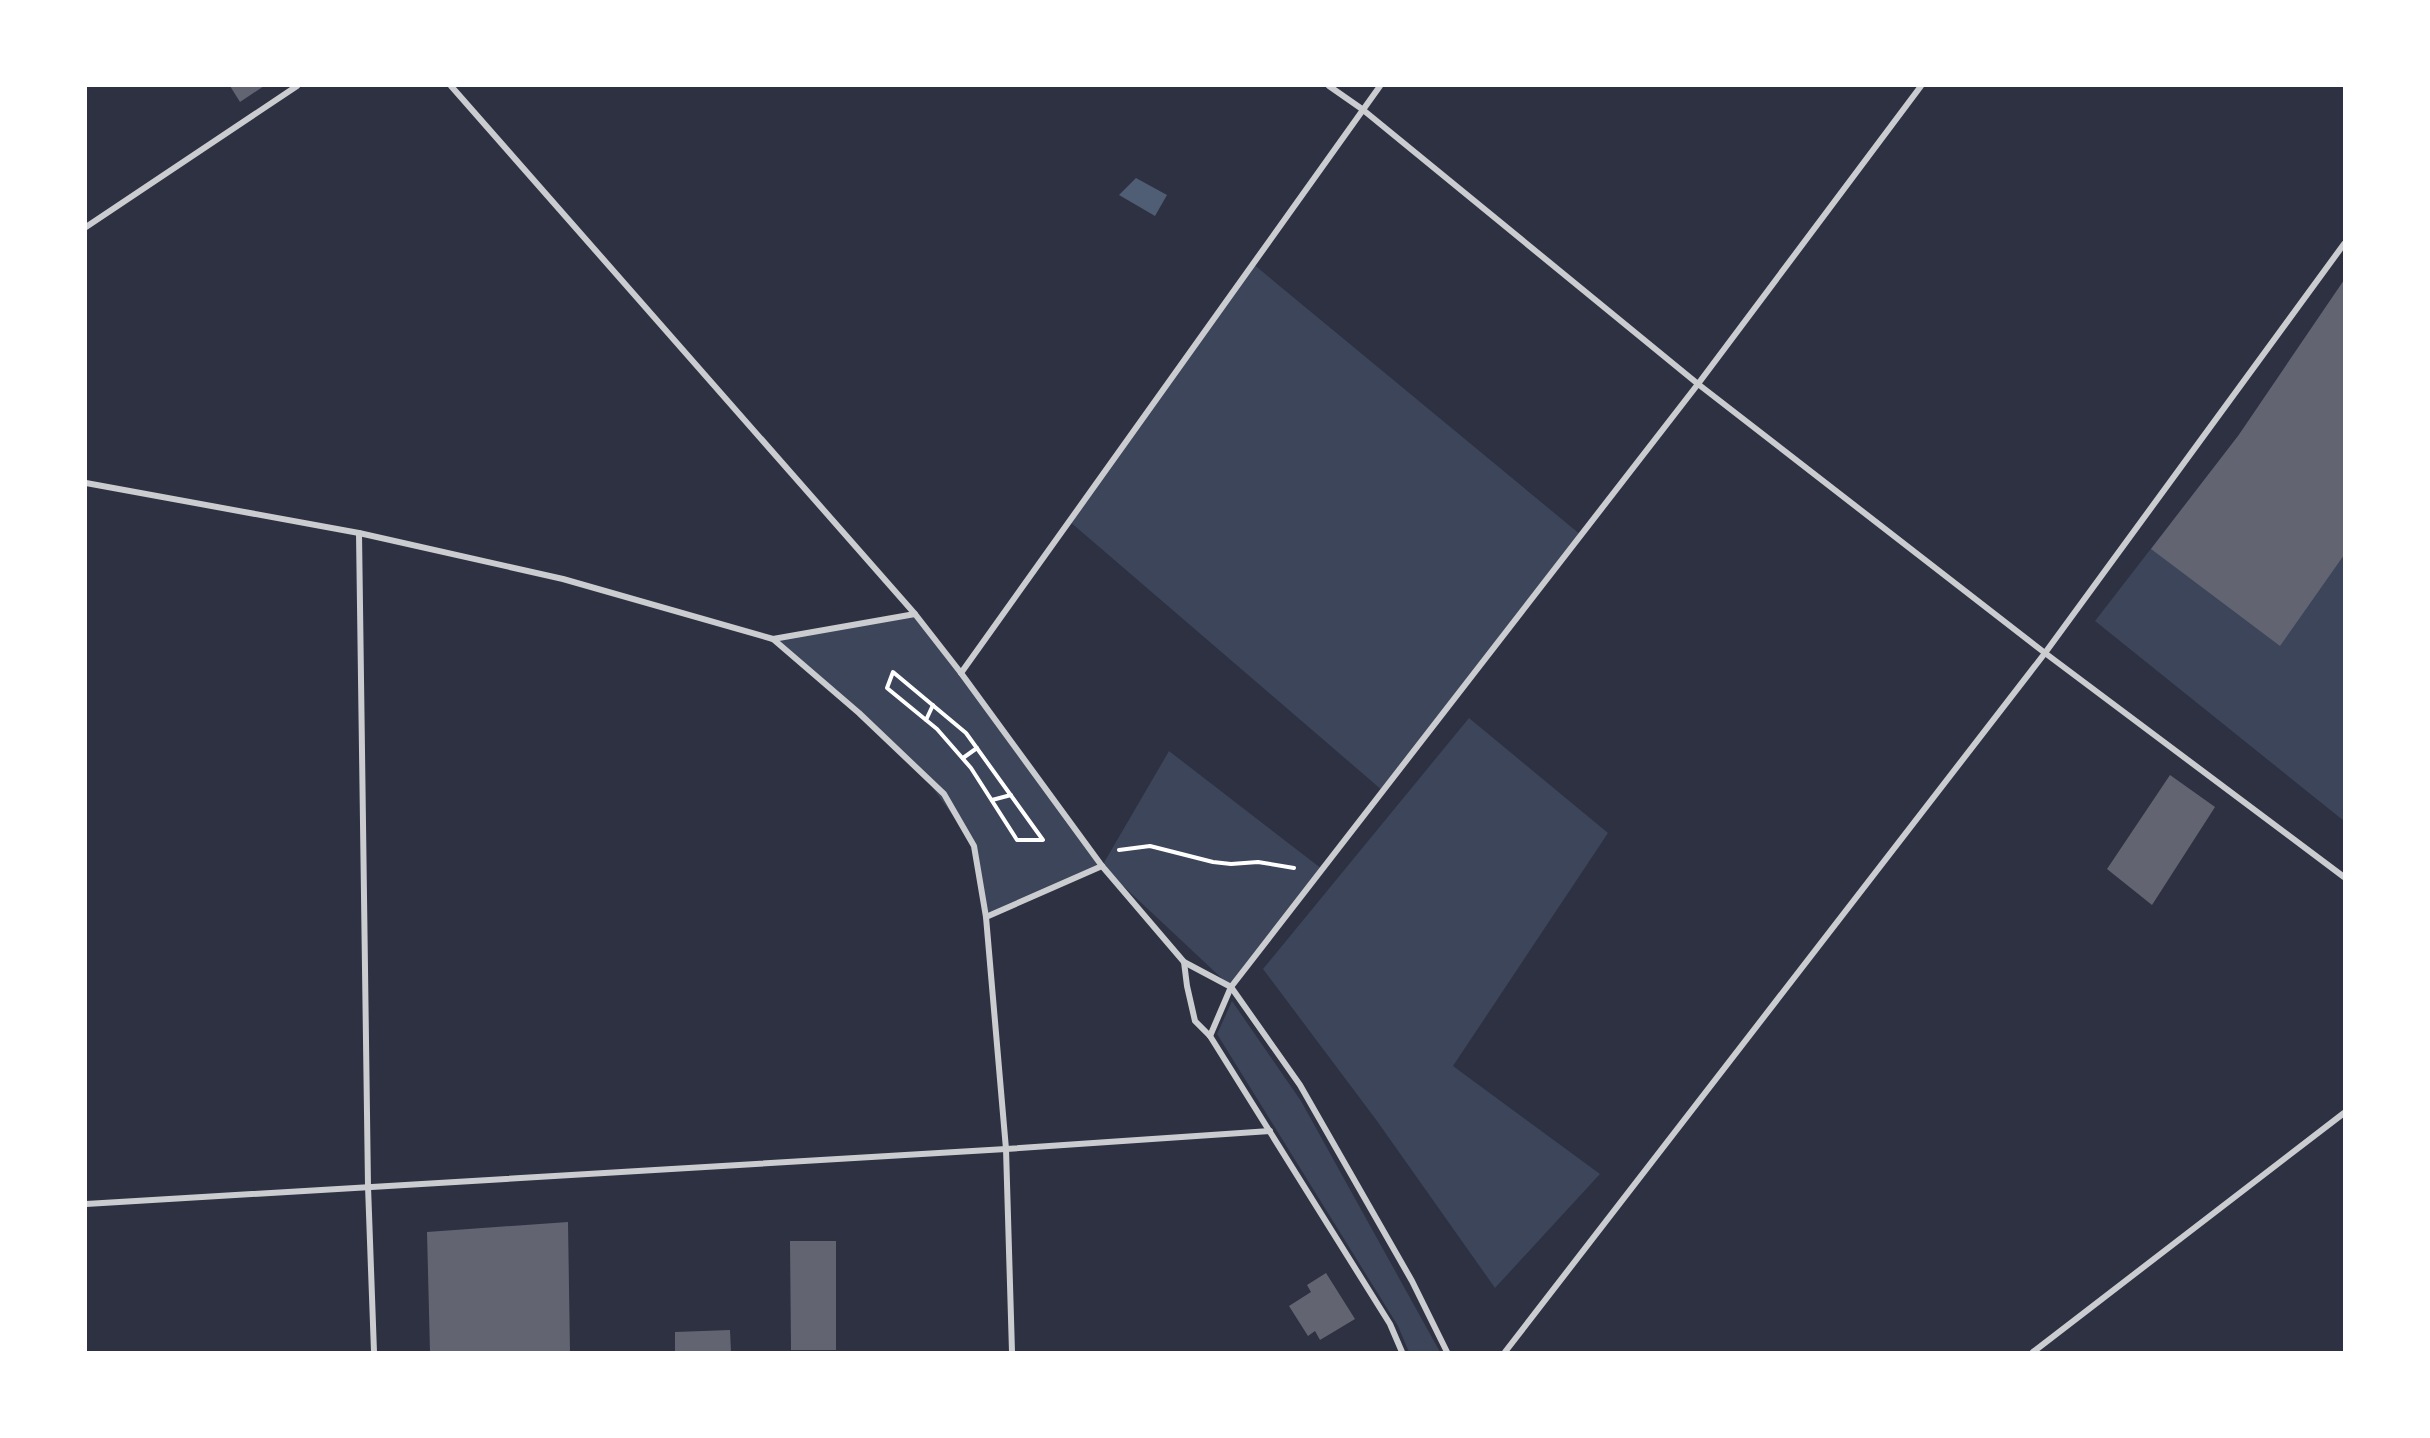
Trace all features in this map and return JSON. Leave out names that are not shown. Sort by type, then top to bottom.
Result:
[{"type":"street","points":[[86,227],[297,86]]},
{"type":"street","points":[[451,86],[915,614],[1102,866],[1185,962],[1231,987],[1306,1094],[1406,1271],[1448,1353]]},
{"type":"street","points":[[1329,86],[1362,109],[1698,384],[2045,653],[2344,877]]},
{"type":"street","points":[[961,673],[1380,86]]},
{"type":"street","points":[[1210,1036],[1231,987],[1698,384],[1921,86]]},
{"type":"street","points":[[1505,1353],[2045,653],[2344,244]]},
{"type":"street","points":[[86,483],[359,532],[564,579],[773,639],[859,714],[944,794],[974,846],[986,917],[1006,1149],[1012,1353]]},
{"type":"street","points":[[359,532],[368,1186],[374,1353]]},
{"type":"street","points":[[773,639],[915,614]]},
{"type":"street","points":[[986,917],[1102,866]]},
{"type":"street","points":[[1185,962],[1187,986],[1195,1020],[1210,1036],[1390,1324],[1402,1353]]},
{"type":"street","points":[[2033,1353],[2344,1113]]},
{"type":"street","points":[[86,1204],[1270,1131]]},
{"type":"path","points":[[894,672],[933,705],[966,733],[1043,840],[1017,840],[963,759],[926,720],[887,688],[894,672]]},
{"type":"path","points":[[926,720],[933,705]]},
{"type":"path","points":[[963,759],[977,748]]},
{"type":"path","points":[[992,800],[1011,795]]},
{"type":"path","points":[[1114,853],[1121,849],[1150,846],[1213,862],[1231,864],[1258,862],[1271,866],[1322,869]]},
{"type":"shaded area","points":[[1136,178],[1167,195],[1155,216],[1119,195]]},
{"type":"shaded area","points":[[1252,263],[1581,535],[1383,791],[1069,521]]},
{"type":"shaded area","points":[[2238,436],[2344,522],[2344,821],[2095,621]]},
{"type":"shaded area","points":[[915,614],[1102,866],[986,917],[969,838],[922,773],[773,639]]},
{"type":"shaded area","points":[[1469,718],[1608,833],[1453,1066],[1600,1174],[1495,1288],[1377,1121],[1263,969]]},
{"type":"shaded area","points":[[1169,751],[1322,869],[1231,987],[1102,866]]},
{"type":"shaded area","points":[[1232,1001],[1301,1101],[1440,1352],[1409,1352],[1398,1326],[1217,1034]]},
{"type":"building","points":[[230,86],[264,86],[240,102]]},
{"type":"building","points":[[2344,280],[2344,555],[2280,646],[2151,549],[2238,436]]},
{"type":"building","points":[[2170,775],[2215,807],[2152,905],[2107,869]]},
{"type":"building","points":[[568,1222],[570,1352],[430,1352],[427,1232]]},
{"type":"building","points":[[790,1241],[836,1241],[836,1350],[791,1350]]},
{"type":"building","points":[[1326,1273],[1355,1319],[1320,1340],[1315,1331],[1308,1336],[1289,1306],[1311,1292],[1307,1285]]},
{"type":"building","points":[[730,1330],[731,1352],[675,1352],[675,1332]]}]
